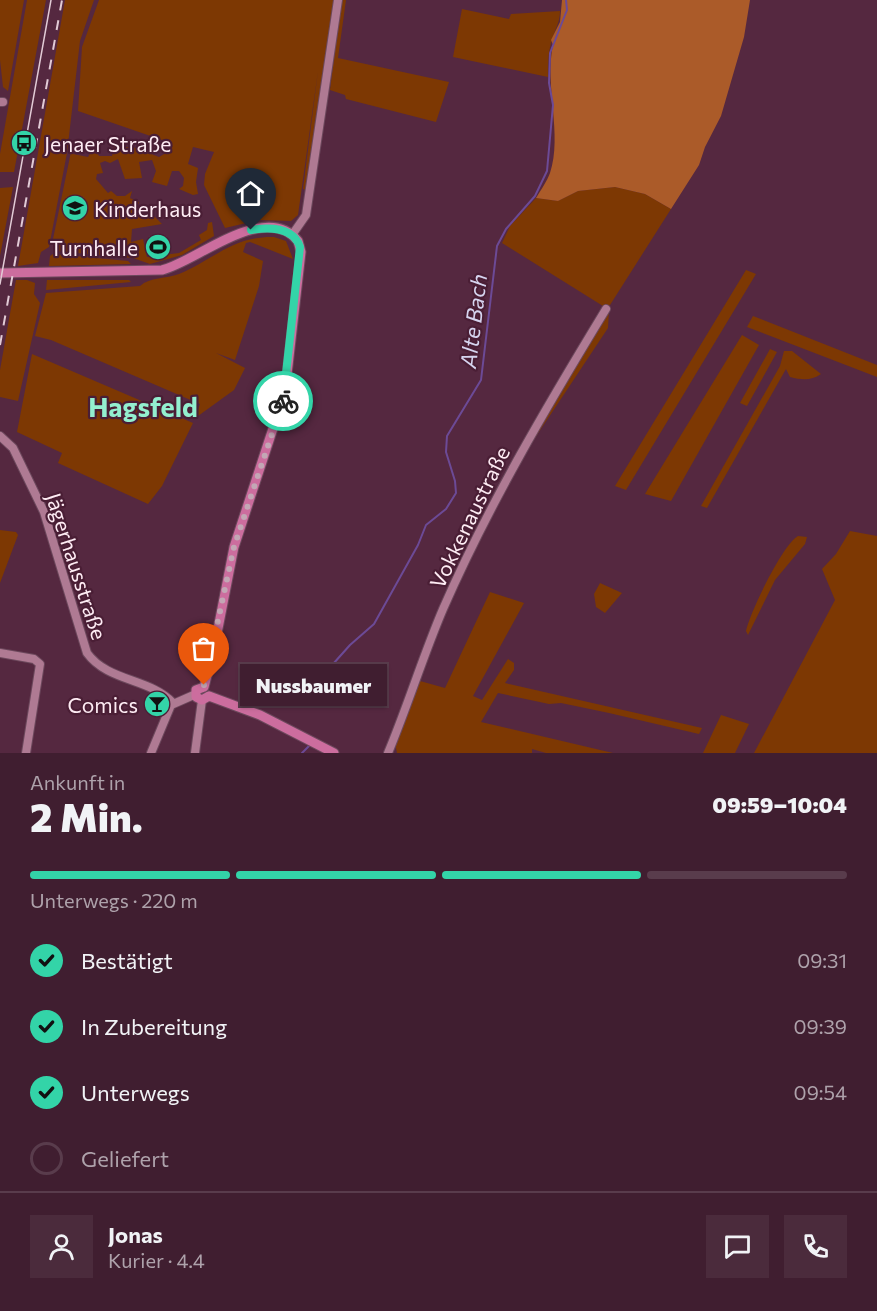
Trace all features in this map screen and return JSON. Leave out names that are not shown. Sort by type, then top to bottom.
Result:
[{"type":"main road","points":[[0,273],[154,272],[180,265],[216,243],[243,232],[272,229],[292,235],[298,241],[301,252],[285,392],[234,547],[203,694],[260,715],[334,753]]},
{"type":"street","points":[[292,235],[306,215],[338,0]]},
{"type":"street","name":"Vokkenaustraße","points":[[388,753],[443,609],[544,410],[606,309]]},
{"type":"street","name":"Jägerhausstraße","points":[[0,436],[13,448],[44,512],[87,653],[104,669],[162,694],[173,703]]},
{"type":"street","points":[[0,653],[34,659],[40,663],[26,753]]},
{"type":"street","points":[[151,753],[173,703],[203,694],[195,753]]},
{"type":"shaded area","points":[[0,0],[24,0],[8,91],[3,87],[0,60]]},
{"type":"shaded area","points":[[27,0],[46,0],[14,172],[0,172],[0,154]]},
{"type":"shaded area","points":[[65,0],[94,0],[80,41],[67,153],[49,247],[41,252],[38,263],[18,266]]},
{"type":"shaded area","points":[[99,0],[335,0],[306,190],[303,189],[318,71],[298,215],[291,221],[259,220],[225,228],[204,185],[205,174],[214,152],[193,147],[188,164],[198,168],[196,182],[198,194],[193,195],[179,189],[183,186],[184,178],[179,171],[172,171],[167,186],[152,182],[156,171],[152,160],[139,162],[142,178],[125,179],[118,159],[110,163],[105,161],[100,163],[103,173],[97,174],[96,179],[108,193],[111,191],[117,196],[125,196],[132,191],[130,198],[139,202],[139,204],[134,203],[140,215],[146,218],[153,215],[162,224],[132,229],[131,242],[143,239],[147,257],[179,253],[201,240],[199,235],[207,230],[208,223],[212,222],[214,236],[182,255],[150,264],[133,258],[55,251],[53,239],[73,142],[75,142],[73,154],[88,157],[92,150],[96,150],[99,156],[112,156],[114,147],[133,147],[159,157],[166,153],[168,142],[78,111],[82,47]]},
{"type":"shaded area","points":[[341,0],[346,0],[338,58],[449,82],[436,122],[346,99],[345,95],[330,90]]},
{"type":"shaded area","points":[[562,0],[750,0],[744,37],[721,116],[705,147],[699,165],[671,209],[645,194],[615,187],[578,191],[558,201],[536,198],[549,176],[555,143],[551,77],[553,45],[551,40],[560,22]]},
{"type":"shaded area","points":[[462,9],[509,19],[511,14],[560,11],[550,47],[548,77],[453,57]]},
{"type":"shaded area","points":[[13,187],[0,256],[0,188]]},
{"type":"shaded area","points":[[615,187],[645,194],[671,209],[610,305],[603,306],[502,243],[510,226],[536,198],[558,201],[578,191]]},
{"type":"shaded area","points":[[274,237],[286,241],[293,259],[250,242],[246,243],[243,252],[263,261],[259,286],[235,360],[216,353],[245,368],[234,390],[198,416],[196,415],[200,404],[51,340],[35,336],[46,293],[140,286],[148,281],[179,274],[235,244],[246,240]]},
{"type":"shaded area","points":[[53,254],[128,261],[131,264],[49,266],[50,256]]},
{"type":"shaded area","points":[[746,270],[756,274],[626,490],[615,486]]},
{"type":"shaded area","points":[[16,280],[35,283],[34,294],[40,303],[18,401],[0,397],[0,370]]},
{"type":"shaded area","points":[[47,280],[129,280],[131,282],[46,290]]},
{"type":"shaded area","points":[[609,310],[608,328],[529,447],[529,445]]},
{"type":"shaded area","points":[[753,316],[877,365],[877,377],[747,327]]},
{"type":"shaded area","points":[[742,335],[759,345],[671,501],[645,494]]},
{"type":"shaded area","points":[[770,349],[777,352],[747,406],[740,403]]},
{"type":"shaded area","points":[[784,351],[792,351],[821,374],[810,379],[798,379],[790,377],[786,369],[707,508],[701,506],[780,366]]},
{"type":"shaded area","points":[[32,354],[193,423],[162,486],[148,504],[58,463],[62,453],[17,432]]},
{"type":"shaded area","points":[[0,530],[16,532],[18,535],[0,583]]},
{"type":"shaded area","points":[[850,531],[877,536],[877,753],[754,753],[835,600],[822,569],[836,554]]},
{"type":"shaded area","points":[[798,536],[807,537],[805,544],[775,580],[748,635],[746,631],[749,622],[768,579],[784,552]]},
{"type":"shaded area","points":[[600,583],[622,593],[605,613],[596,607],[594,594]]},
{"type":"shaded area","points":[[490,592],[524,603],[473,696],[482,700],[508,659],[514,663],[514,670],[505,683],[702,728],[699,734],[561,703],[549,704],[498,693],[481,722],[613,753],[546,753],[532,749],[532,753],[397,753],[395,743],[420,681],[445,688]]},
{"type":"shaded area","points":[[721,715],[749,724],[735,753],[703,753]]},
{"type":"waterway","name":"Alte Bach","points":[[323,682],[325,673],[350,645],[374,624],[418,545],[426,525],[446,509],[456,493],[455,481],[446,452],[447,436],[481,380],[497,246],[506,229],[535,196],[547,171],[553,105],[549,83],[550,53],[567,10],[566,0]]},
{"type":"waterway","name":"Alte Bach","points":[[302,753],[310,745]]},
{"type":"tram line","points":[[0,284],[51,0]]},
{"type":"railway","points":[[0,345],[62,0]]},
{"type":"way so far","points":[[204,685],[214,649],[223,593],[234,547],[283,401]]},
{"type":"place","name":"Jenaer Straße","points":[[24,143]]},
{"type":"place","name":"Kinderhaus","points":[[75,208]]},
{"type":"place","name":"Turnhalle","points":[[158,247]]},
{"type":"place","name":"Nussbaumer","points":[[204,685]]},
{"type":"place","name":"Comics","points":[[157,704]]},
{"type":"district","name":"Hagsfeld","points":[[143,406]]},
{"type":"route","points":[[251,230],[272,229],[288,232],[296,237],[301,252],[287,383],[283,401]]}]
